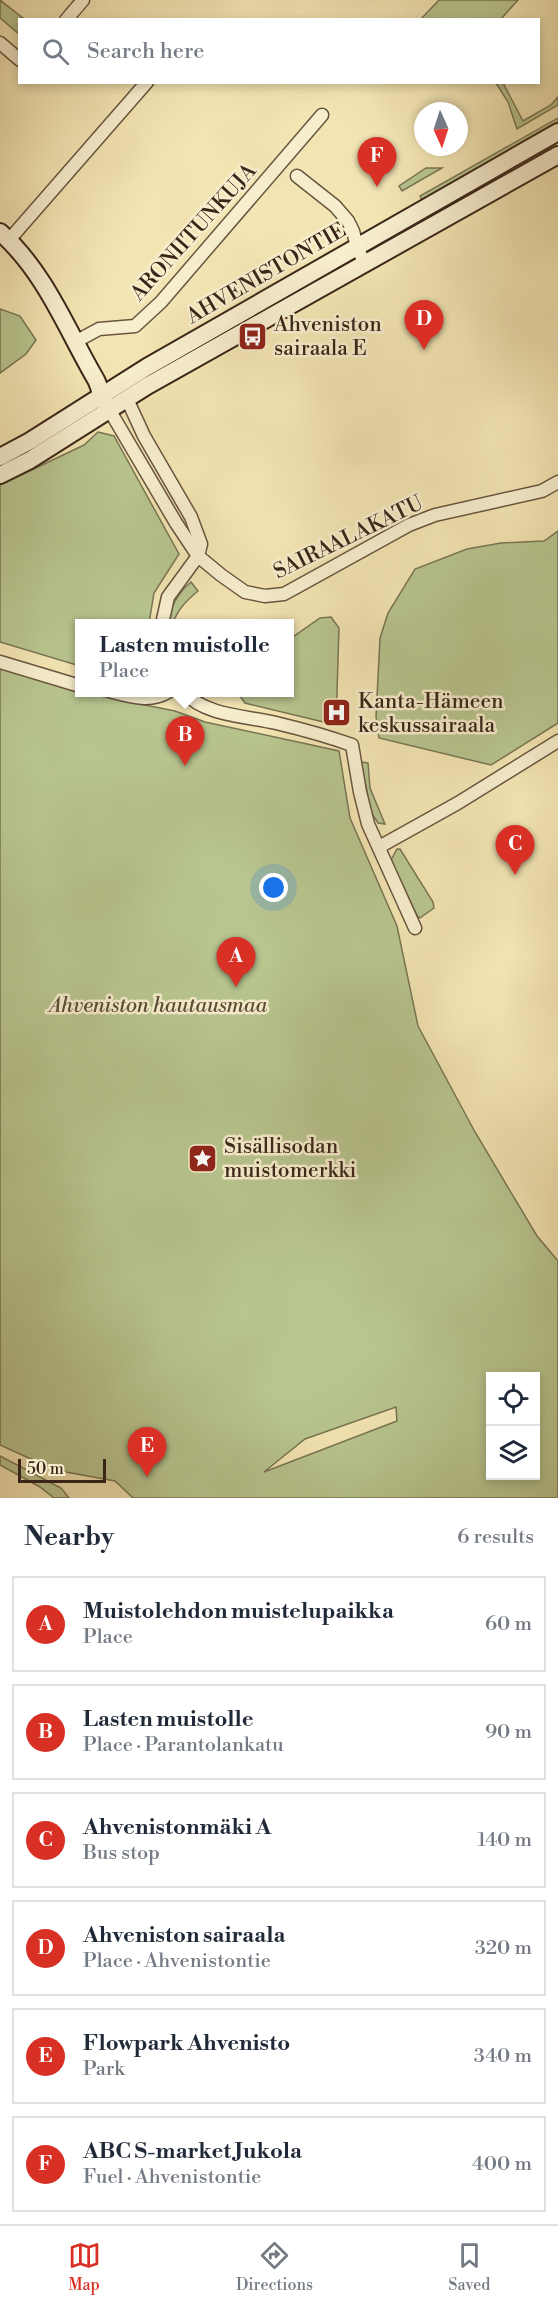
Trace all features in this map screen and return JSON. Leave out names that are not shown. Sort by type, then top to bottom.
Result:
[{"type":"main road","name":"AHVENISTONTIE","points":[[0,475],[30,460],[122,393],[147,367],[558,132]]},
{"type":"main road","name":"AHVENISTONTIE","points":[[122,393],[147,386],[558,155]]},
{"type":"main road","points":[[5,236],[42,280],[96,379],[106,404]]},
{"type":"main road","points":[[96,379],[122,393]]},
{"type":"main road","name":"AHVENISTONTIE","points":[[0,457],[106,404]]},
{"type":"street","points":[[68,18],[83,0]]},
{"type":"street","points":[[0,43],[18,58]]},
{"type":"street","points":[[5,236],[145,84]]},
{"type":"street","name":"ARONIITUNKUJA","points":[[75,342],[99,329],[135,326],[161,302],[322,115]]},
{"type":"street","points":[[297,176],[335,206],[348,221],[365,264]]},
{"type":"street","points":[[122,393],[197,529],[201,544],[198,556],[168,597],[163,619]]},
{"type":"street","name":"SAIRAALAKATU","points":[[106,404],[198,556],[245,592],[266,596],[284,594],[409,525],[470,505],[542,491],[558,482]]},
{"type":"street","points":[[0,662],[75,684]]},
{"type":"street","points":[[134,697],[145,699],[155,697]]},
{"type":"street","points":[[188,697],[208,708],[310,732],[352,745],[365,813],[415,928]]},
{"type":"street","points":[[379,847],[458,803],[558,741]]},
{"type":"green space","points":[[0,0],[23,18],[18,18],[18,33],[0,18]]},
{"type":"green space","points":[[439,0],[518,0],[502,18],[422,18]]},
{"type":"green space","points":[[497,84],[504,84],[523,121],[551,105],[558,97],[558,105],[517,129],[508,102]]},
{"type":"green space","points":[[558,118],[558,125],[423,201],[420,196]]},
{"type":"green space","points":[[426,168],[442,168],[402,191],[399,186]]},
{"type":"green space","points":[[0,309],[20,316],[36,340],[26,354],[0,373]]},
{"type":"green space","points":[[98,432],[114,436],[179,554],[154,593],[150,619],[75,619],[75,664],[0,642],[0,485],[84,445]]},
{"type":"green space","points":[[558,531],[558,723],[491,765],[379,738],[376,717],[380,638],[388,613],[415,569],[467,549],[501,543],[544,541]]},
{"type":"green space","points":[[191,582],[198,591],[183,606],[175,619],[168,619],[175,601]]},
{"type":"green space","points":[[331,617],[339,628],[336,725],[245,703],[241,697],[294,697],[294,636],[320,618]]},
{"type":"green space","name":"Ahveniston hautausmaa","points":[[0,666],[75,690],[75,697],[105,697],[175,711],[205,722],[339,751],[350,818],[397,926],[418,1026],[475,1132],[537,1236],[558,1261],[558,1498],[133,1498],[115,1481],[55,1470],[0,1445]],"holes":[[[396,1407],[397,1421],[264,1472],[305,1439]]]},
{"type":"green space","points":[[361,762],[368,763],[370,788],[385,824],[378,823],[371,812]]},
{"type":"green space","points":[[397,849],[400,849],[433,902],[434,908],[420,918],[392,864],[391,860]]},
{"type":"green space","points":[[0,1456],[61,1488],[69,1498],[54,1498],[40,1487],[0,1465]]},
{"type":"place","name":"ABC S-market Jukola","points":[[377,187]]},
{"type":"place","name":"Ahveniston sairaala E","points":[[253,336]]},
{"type":"place","name":"Ahveniston sairaala","points":[[424,350]]},
{"type":"place","name":"Kanta-Hämeen keskussairaala","points":[[337,713]]},
{"type":"place","name":"Lasten muistolle","points":[[185,766]]},
{"type":"place","name":"Ahvenistonmäki A","points":[[515,875]]},
{"type":"place","name":"Muistolehdon muistelupaikka","points":[[236,987]]},
{"type":"place","name":"Sisällisodan muistomerkki","points":[[203,1158]]},
{"type":"place","name":"Flowpark Ahvenisto","points":[[147,1477]]}]
